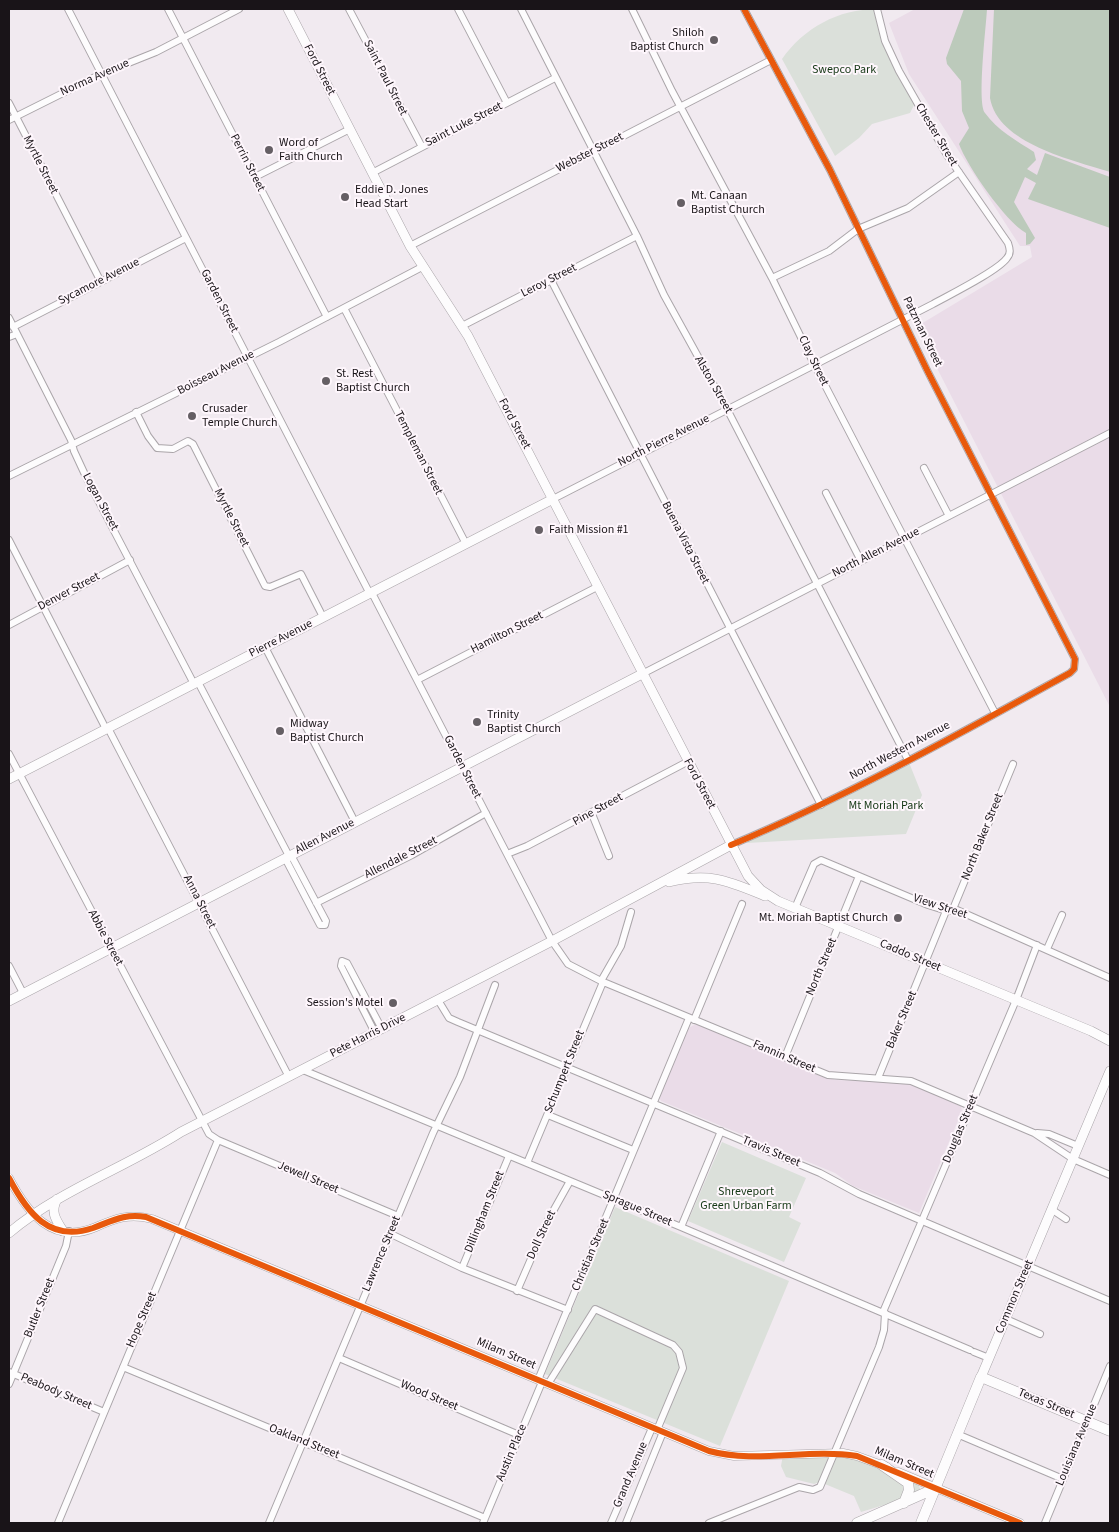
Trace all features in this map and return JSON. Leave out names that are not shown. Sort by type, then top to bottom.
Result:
[{"type":"main road","name":"Ford Street","points":[[288,9],[410,246],[462,326],[731,845]]},
{"type":"main road","name":"Pierre Avenue","points":[[9,779],[553,499]]},
{"type":"main road","name":"Allen Avenue","points":[[9,1000],[642,674]]},
{"type":"main road","name":"Pete Harris Drive","points":[[9,1234],[32,1214],[57,1199],[147,1154],[181,1132],[552,941],[731,845]]},
{"type":"main road","name":"Caddo Street","points":[[731,845],[752,881],[778,901],[1091,1030],[1110,1041]]},
{"type":"main road","points":[[657,885],[688,877],[709,877],[728,881],[778,901]]},
{"type":"main road","name":"Common Street","points":[[920,1523],[1110,1070]]},
{"type":"main road","points":[[57,1199],[53,1207],[55,1218],[66,1231]]},
{"type":"main road","name":"Texas Street","points":[[981,1377],[1110,1431]]},
{"type":"main road","points":[[882,1465],[908,1483],[909,1490],[904,1503]]},
{"type":"main road","points":[[858,1523],[936,1488]]},
{"type":"street","name":"Garden Street","points":[[68,9],[247,357],[552,941]]},
{"type":"street","name":"Perrin Street","points":[[168,9],[327,317]]},
{"type":"street","name":"Norma Avenue","points":[[9,120],[101,74],[142,58],[239,9]]},
{"type":"street","name":"Saint Paul Street","points":[[350,9],[422,147]]},
{"type":"street","points":[[458,9],[507,103]]},
{"type":"street","name":"Alston Street","points":[[521,9],[637,236],[668,303],[727,409],[908,760]]},
{"type":"street","name":"Clay Street","points":[[632,9],[995,713]]},
{"type":"street","name":"Patzman Street","points":[[744,9],[818,146],[928,372],[1075,659],[1075,667]]},
{"type":"street","name":"Chester Street","points":[[877,9],[892,59],[959,172],[1005,238],[1010,253]]},
{"type":"street","name":"Webster Street","points":[[410,246],[771,60]]},
{"type":"street","name":"Saint Luke Street","points":[[372,173],[555,78]]},
{"type":"street","name":"Myrtle Street","points":[[9,103],[100,280]]},
{"type":"street","points":[[255,178],[350,129]]},
{"type":"street","points":[[772,278],[829,251],[858,229],[908,208],[959,172]]},
{"type":"street","name":"Leroy Street","points":[[462,326],[637,236]]},
{"type":"street","name":"Sycamore Avenue","points":[[13,327],[100,280],[186,238]]},
{"type":"street","name":"North Pierre Avenue","points":[[553,499],[903,318],[992,270],[1004,261],[1010,253]]},
{"type":"street","name":"Boisseau Avenue","points":[[9,476],[327,317],[422,267]]},
{"type":"street","name":"Buena Vista Street","points":[[551,280],[821,805]]},
{"type":"street","name":"Templeman Street","points":[[344,308],[466,544]]},
{"type":"street","name":"Logan Street","points":[[9,318],[72,444],[87,479],[288,856],[326,921],[323,926],[320,925],[288,856]]},
{"type":"street","points":[[9,337],[17,334]]},
{"type":"street","name":"Myrtle Street","points":[[136,412],[148,436],[158,448],[173,449],[188,441],[193,444],[265,586],[270,587],[300,574],[323,617]]},
{"type":"street","name":"North Allen Avenue","points":[[642,674],[1110,433]]},
{"type":"street","points":[[924,468],[949,516]]},
{"type":"street","points":[[826,493],[861,561]]},
{"type":"street","name":"Anna Street","points":[[9,540],[289,1077]]},
{"type":"street","name":"Denver Street","points":[[9,625],[130,560]]},
{"type":"street","name":"Hamilton Street","points":[[417,680],[597,587]]},
{"type":"street","points":[[265,647],[355,822]]},
{"type":"street","name":"North Western Avenue","points":[[731,845],[821,805],[908,760],[1070,673],[1075,667]]},
{"type":"street","name":"Abbie Street","points":[[9,754],[203,1122]]},
{"type":"street","name":"Pine Street","points":[[507,854],[592,814],[687,762]]},
{"type":"street","name":"North Baker Street","points":[[953,909],[1013,764]]},
{"type":"street","name":"Allendale Street","points":[[316,903],[486,813]]},
{"type":"street","points":[[592,814],[609,856]]},
{"type":"street","name":"View Street","points":[[795,908],[817,861],[821,860],[946,911],[953,909],[1110,978]]},
{"type":"street","name":"North Street","points":[[785,1058],[840,927],[859,876]]},
{"type":"street","name":"Christian Street","points":[[543,1382],[568,1310],[633,1150],[742,904]]},
{"type":"street","name":"Baker Street","points":[[878,1078],[946,911]]},
{"type":"street","name":"Schumpert Street","points":[[527,1163],[602,981],[621,946],[631,912]]},
{"type":"street","points":[[1047,949],[1062,915]]},
{"type":"street","name":"Fannin Street","points":[[552,941],[568,964],[602,981],[692,1019],[828,1075],[911,1081],[1034,1133],[1073,1159],[1110,1175]]},
{"type":"street","name":"Douglas Street","points":[[709,1523],[799,1487],[818,1489],[829,1470],[879,1347],[884,1330],[884,1312],[1016,1000],[1037,945]]},
{"type":"street","points":[[342,961],[347,963],[378,1031],[341,966],[342,961]]},
{"type":"street","points":[[9,966],[23,993]]},
{"type":"street","name":"Lawrence Street","points":[[269,1523],[398,1216],[450,1100],[495,985]]},
{"type":"street","name":"Travis Street","points":[[438,1000],[450,1018],[820,1173],[859,1194],[1110,1301]]},
{"type":"street","name":"Sprague Street","points":[[303,1070],[884,1312],[989,1358]]},
{"type":"street","points":[[548,1115],[633,1150]]},
{"type":"street","points":[[203,1122],[209,1134],[218,1140]]},
{"type":"street","points":[[681,1227],[721,1131]]},
{"type":"street","name":"Fannin Street","points":[[1034,1133],[1048,1134],[1078,1146]]},
{"type":"street","name":"Jewell Street","points":[[218,1140],[398,1216]]},
{"type":"street","name":"Hope Street","points":[[58,1523],[218,1140]]},
{"type":"street","name":"Dillingham Street","points":[[462,1268],[509,1156]]},
{"type":"street","points":[[9,1178],[20,1199],[32,1214],[46,1225],[66,1231]]},
{"type":"street","name":"Doll Street","points":[[517,1291],[547,1222],[570,1181]]},
{"type":"street","points":[[1052,1209],[1066,1219]]},
{"type":"street","name":"Milam Street","points":[[66,1231],[90,1229],[115,1218],[129,1216],[146,1217],[701,1448],[726,1455],[834,1454],[857,1456],[1020,1523]]},
{"type":"street","name":"Butler Street","points":[[9,1384],[11,1373],[66,1246],[66,1231]]},
{"type":"street","points":[[391,1234],[462,1268],[568,1310]]},
{"type":"street","points":[[543,1382],[595,1309],[673,1344],[679,1352],[683,1368],[657,1430]]},
{"type":"street","points":[[1006,1318],[1040,1334]]},
{"type":"street","name":"Wood Street","points":[[339,1358],[520,1435]]},
{"type":"street","name":"Louisiana Avenue","points":[[1045,1523],[1110,1366]]},
{"type":"street","name":"Oakland Street","points":[[123,1367],[304,1442],[484,1520]]},
{"type":"street","name":"Peabody Street","points":[[11,1373],[104,1412]]},
{"type":"street","name":"Austin Place","points":[[484,1520],[543,1382]]},
{"type":"street","name":"Grand Avenue","points":[[611,1523],[657,1430]]},
{"type":"street","name":"Grand Avenue","points":[[626,1523],[657,1430]]},
{"type":"street","points":[[957,1434],[1063,1479]]},
{"type":"shaded area","points":[[915,9],[1110,9],[1110,707],[916,327],[1032,257],[1030,246],[1020,246],[909,74],[889,23]]},
{"type":"shaded area","points":[[964,9],[987,9],[982,80],[985,113],[1001,130],[1034,152],[1036,160],[1027,169],[1037,175],[1045,153],[1110,177],[1110,228],[1028,199],[1036,183],[1025,177],[1014,202],[1035,238],[1030,244],[1026,245],[1026,233],[1008,217],[978,179],[959,144],[969,128],[962,111],[961,81],[947,64],[946,58]]},
{"type":"shaded area","points":[[994,9],[1110,9],[1110,172],[1039,148],[1007,127],[996,114],[990,98]]},
{"type":"shaded area","points":[[696,1024],[835,1080],[907,1082],[961,1106],[962,1111],[919,1213],[853,1186],[835,1173],[661,1101],[659,1097],[688,1028]]},
{"type":"green space","name":"Swepco Park","points":[[877,9],[885,41],[916,101],[910,113],[872,124],[859,138],[835,156],[782,59],[801,38],[823,22],[849,12]]},
{"type":"green space","name":"Mt Moriah Park","points":[[908,760],[922,795],[906,834],[747,843],[749,838]]},
{"type":"green space","name":"Shreveport Green Urban Farm","points":[[722,1142],[806,1178],[789,1217],[801,1223],[784,1262],[688,1221]]},
{"type":"green space","points":[[615,1207],[789,1281],[720,1446],[545,1374]]},
{"type":"green space","points":[[843,1454],[879,1464],[882,1471],[917,1483],[921,1490],[914,1496],[861,1512],[854,1496],[820,1482],[814,1484],[786,1477],[781,1466],[783,1455]]},
{"type":"cycle path","points":[[731,845],[818,806],[903,764],[987,719],[1070,673],[1074,669],[1075,659],[928,372],[830,170],[744,9]]},
{"type":"cycle path","points":[[9,1178],[32,1213],[52,1228],[77,1232],[125,1217],[146,1217],[709,1451],[745,1456],[820,1454],[857,1456],[1020,1523]]},
{"type":"place","name":"Shiloh Baptist Church","points":[[714,40]]},
{"type":"place","name":"Word of Faith Church","points":[[269,150]]},
{"type":"place","name":"Eddie D. Jones Head Start","points":[[345,197]]},
{"type":"place","name":"Mt. Canaan Baptist Church","points":[[681,203]]},
{"type":"place","name":"St. Rest Baptist Church","points":[[326,381]]},
{"type":"place","name":"Crusader Temple Church","points":[[192,416]]},
{"type":"place","name":"Faith Mission #1","points":[[539,530]]},
{"type":"place","name":"Trinity Baptist Church","points":[[477,722]]},
{"type":"place","name":"Midway Baptist Church","points":[[280,731]]},
{"type":"place","name":"Mt. Moriah Baptist Church","points":[[898,918]]},
{"type":"place","name":"Session's Motel","points":[[393,1003]]}]
